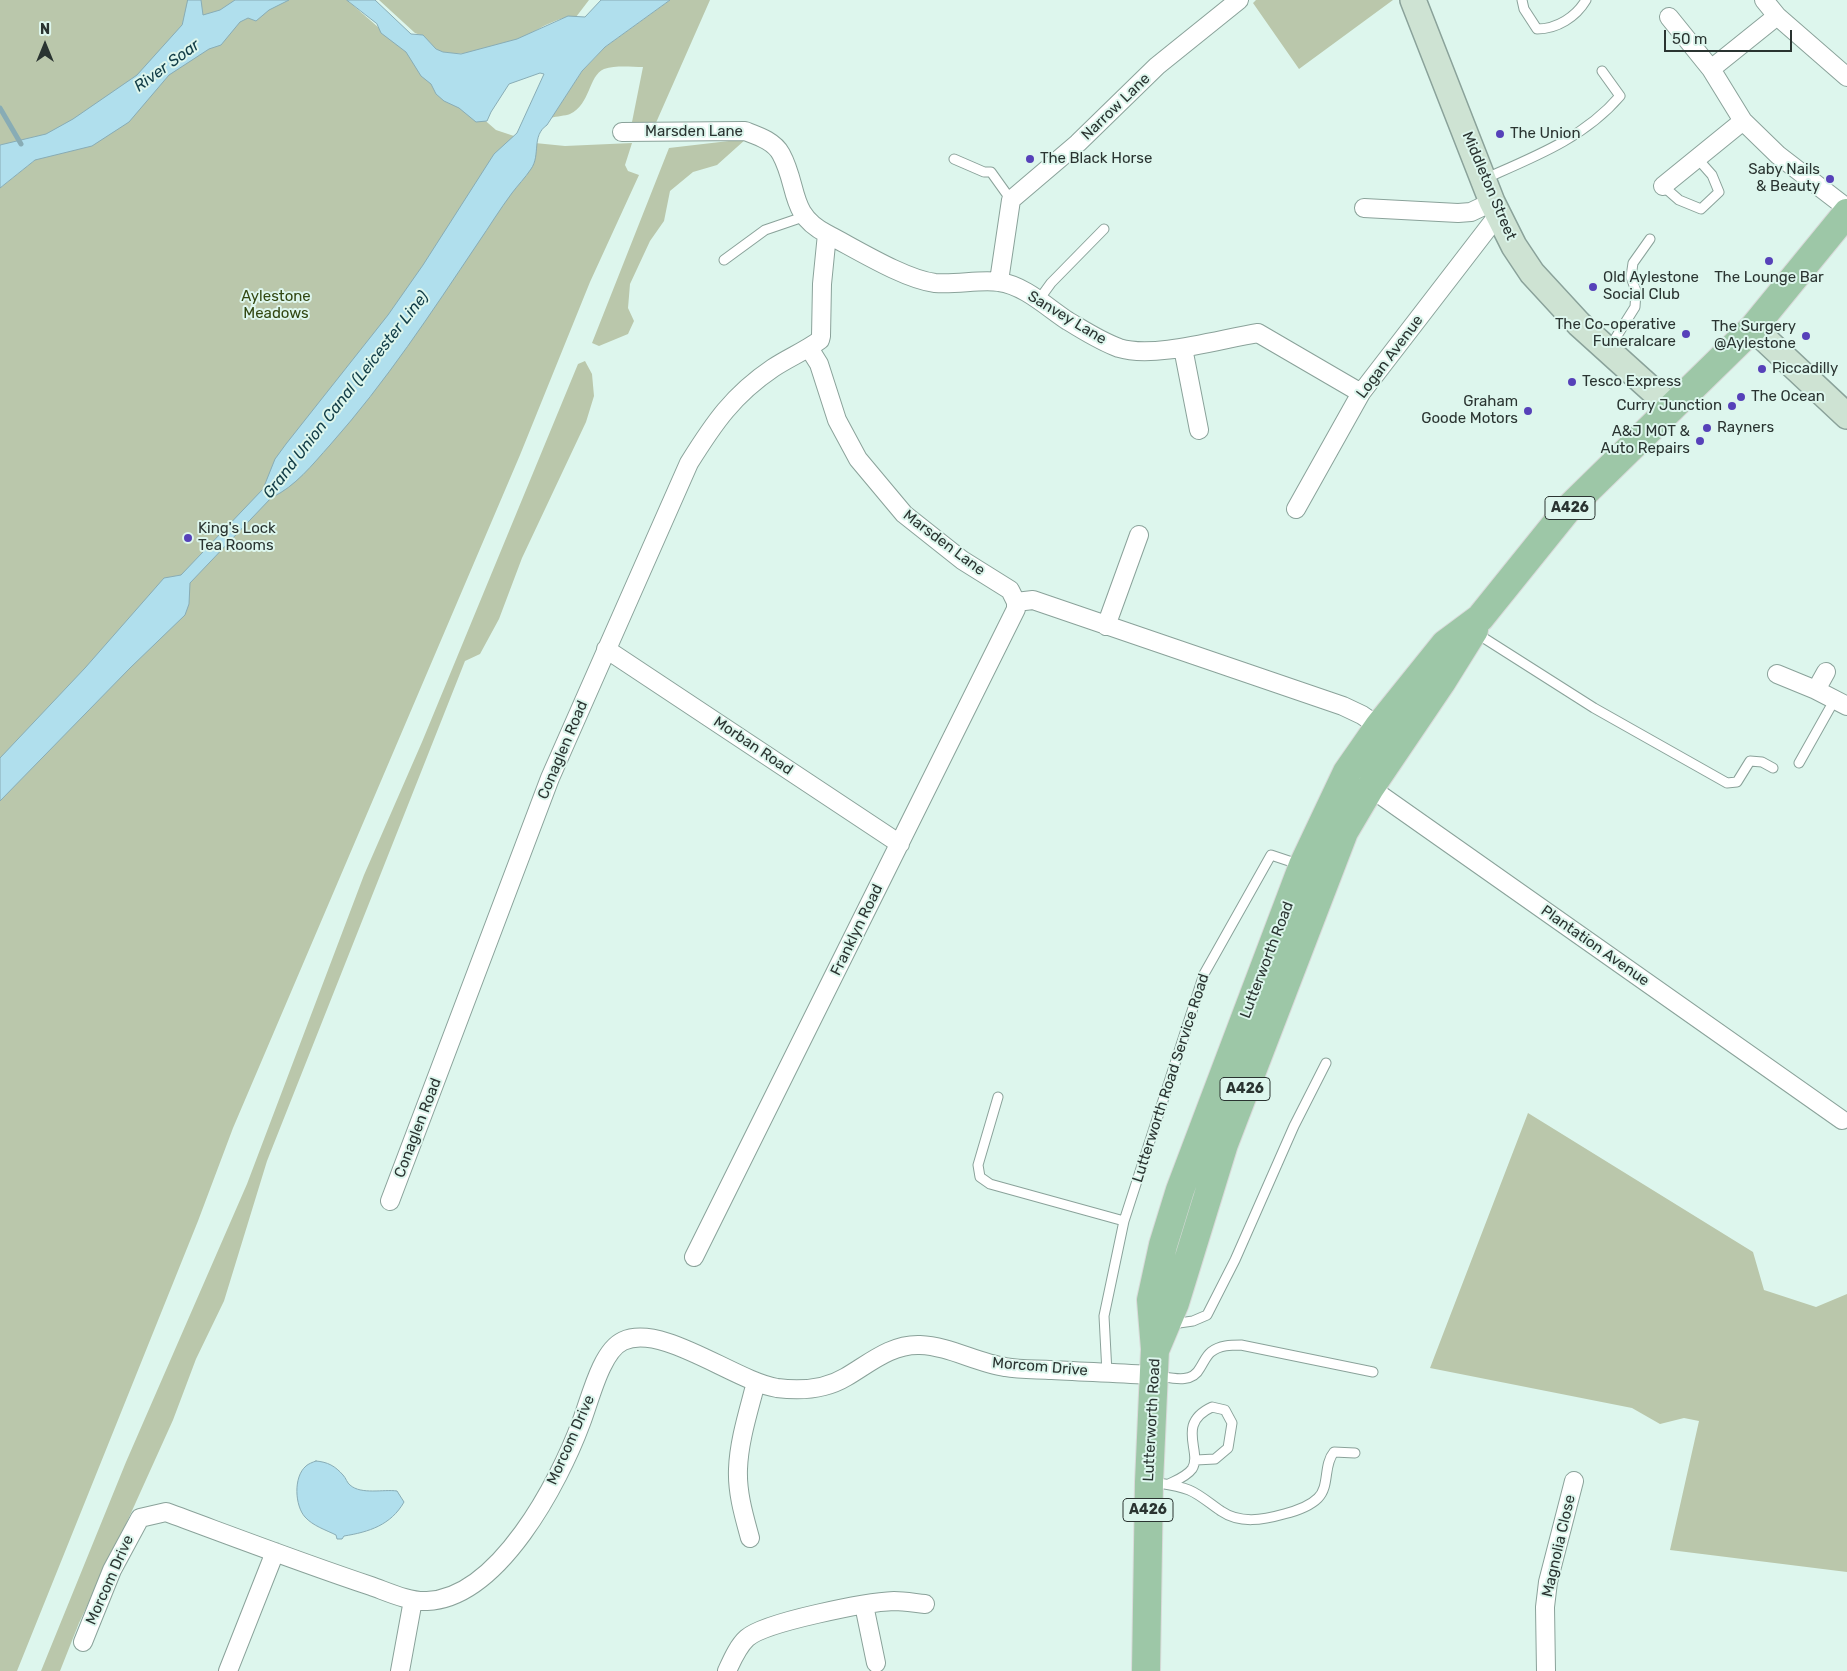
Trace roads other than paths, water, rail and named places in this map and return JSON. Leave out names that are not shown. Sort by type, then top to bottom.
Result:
[{"type":"main road","name":"A426","points":[[1672,408],[1753,328],[1847,213]]},
{"type":"main road","name":"Lutterworth Road","points":[[1146,1671],[1159,1483],[1154,1362],[1164,1309],[1163,1245],[1180,1190],[1315,870],[1347,772],[1389,734],[1433,677],[1445,644],[1477,624],[1568,510],[1672,408]]},
{"type":"main road","name":"Lutterworth Road","points":[[1315,870],[1344,832],[1370,788],[1389,734]]},
{"type":"street","name":"Narrow Lane","points":[[1011,200],[1078,143],[1157,66],[1238,0]]},
{"type":"street","name":"Middleton Street","points":[[1413,0],[1492,199],[1532,273],[1567,312],[1672,408]]},
{"type":"street","points":[[1764,0],[1777,16],[1847,77]]},
{"type":"street","points":[[1711,69],[1777,16]]},
{"type":"street","points":[[1669,17],[1711,69],[1743,121],[1778,155],[1847,208]]},
{"type":"street","points":[[1662,186],[1743,121]]},
{"type":"street","name":"Marsden Lane","points":[[622,132],[746,131],[764,138],[780,152],[803,217]]},
{"type":"street","points":[[1364,208],[1458,214],[1471,212],[1492,199]]},
{"type":"street","name":"Logan Avenue","points":[[1296,509],[1361,393],[1492,199]]},
{"type":"street","points":[[999,281],[1000,263],[1011,200]]},
{"type":"street","points":[[803,217],[812,227],[827,234],[822,284],[821,336],[820,340],[809,348]]},
{"type":"street","name":"Sanvey Lane","points":[[827,234],[910,275],[932,282],[957,284],[999,281],[1016,287],[1096,338],[1120,348],[1146,351],[1183,348],[1213,340],[1258,333],[1361,393]]},
{"type":"street","points":[[1753,328],[1845,411]]},
{"type":"street","name":"Marsden Lane","points":[[809,348],[819,364],[837,420],[858,459],[904,514],[962,560],[1010,590],[1016,602]]},
{"type":"street","name":"Conaglen Road","points":[[390,1201],[550,778],[689,463],[716,419],[737,396],[760,378],[809,348]]},
{"type":"street","points":[[1183,348],[1199,430]]},
{"type":"street","points":[[1106,626],[1139,535]]},
{"type":"street","points":[[1016,602],[1033,600],[1344,706],[1389,734]]},
{"type":"street","name":"Franklyn Road","points":[[694,1257],[1016,609],[1016,602]]},
{"type":"street","name":"Morban Road","points":[[606,649],[900,844]]},
{"type":"street","points":[[1816,690],[1826,672]]},
{"type":"street","points":[[1777,674],[1841,702]]},
{"type":"street","name":"Plantation Avenue","points":[[1347,772],[1842,1120]]},
{"type":"street","name":"Morcom Drive","points":[[83,1642],[112,1570],[140,1518],[166,1512],[413,1600],[427,1602],[461,1594],[488,1573],[531,1524],[577,1435],[604,1360],[620,1342],[629,1338],[659,1338],[756,1382],[776,1388],[814,1388],[832,1384],[881,1355],[902,1347],[919,1345],[937,1348],[1007,1368],[1107,1373],[1154,1362]]},
{"type":"street","points":[[750,1538],[741,1503],[738,1469],[742,1438],[756,1382]]},
{"type":"street","name":"Magnolia Close","points":[[1546,1671],[1545,1607],[1548,1582],[1574,1482]]},
{"type":"street","points":[[228,1671],[275,1552]]},
{"type":"street","points":[[400,1671],[413,1600]]},
{"type":"street","points":[[727,1671],[746,1639],[760,1630],[776,1624],[864,1605],[895,1601],[925,1604]]},
{"type":"street","points":[[864,1605],[876,1664]]},
{"type":"lane","points":[[1522,0],[1524,9],[1537,29],[1552,29],[1580,10],[1586,0]]},
{"type":"lane","points":[[1492,199],[1606,113],[1620,96],[1602,71]]},
{"type":"lane","points":[[1662,186],[1679,200],[1701,209],[1719,192],[1712,175],[1697,158]]},
{"type":"lane","points":[[954,159],[984,172],[991,172],[1011,200]]},
{"type":"lane","points":[[724,260],[765,230],[803,217]]},
{"type":"lane","points":[[1038,301],[1051,283],[1104,229]]},
{"type":"lane","points":[[1608,350],[1635,307],[1636,291],[1632,277],[1633,263],[1650,239]]},
{"type":"lane","points":[[1477,624],[1594,708],[1726,783],[1737,782],[1750,761],[1762,762],[1773,768]]},
{"type":"lane","points":[[1799,763],[1841,702]]},
{"type":"lane","name":"Lutterworth Road Service Road","points":[[1107,1373],[1104,1316],[1124,1221],[1204,974],[1244,899],[1271,855],[1315,870]]},
{"type":"lane","points":[[1164,1309],[1193,1321],[1207,1314],[1234,1260],[1294,1126],[1326,1063]]},
{"type":"lane","points":[[998,1097],[978,1165],[980,1177],[990,1184],[1124,1221]]},
{"type":"lane","points":[[1154,1362],[1178,1380],[1190,1377],[1198,1372],[1210,1353],[1228,1346],[1242,1346],[1373,1372]]},
{"type":"lane","points":[[1159,1483],[1187,1473],[1196,1460],[1191,1438],[1199,1415],[1212,1406],[1225,1410],[1232,1423],[1228,1448],[1215,1459],[1196,1460]]},
{"type":"lane","points":[[1159,1483],[1189,1490],[1222,1512],[1238,1519],[1273,1517],[1310,1504],[1319,1496],[1325,1486],[1331,1456],[1334,1452],[1355,1453]]},
{"type":"water","name":"River Soar","points":[[188,0],[201,0],[203,15],[220,10],[235,0],[289,0],[269,10],[256,21],[248,18],[240,22],[221,45],[209,49],[169,75],[129,122],[92,146],[35,160],[0,188],[0,145],[46,134],[73,119],[137,75],[182,25]]},
{"type":"water","name":"Grand Union Canal (Leicester Line)","points":[[347,0],[375,0],[411,34],[423,35],[436,49],[443,52],[461,54],[517,39],[568,16],[585,17],[601,0],[670,0],[605,47],[582,71],[547,125],[542,129],[539,135],[534,164],[531,169],[503,205],[407,347],[351,421],[317,460],[288,487],[271,498],[190,583],[189,604],[185,615],[130,668],[0,801],[0,758],[85,668],[164,578],[181,575],[263,489],[275,459],[388,315],[423,265],[494,154],[517,133],[544,74],[540,73],[509,84],[487,121],[476,122],[459,108],[444,101],[436,94],[431,84],[421,76],[406,52],[381,33],[377,24]]},
{"type":"water","points":[[316,1461],[328,1463],[334,1467],[355,1488],[366,1491],[397,1491],[404,1502],[399,1510],[386,1522],[371,1530],[337,1539],[336,1535],[305,1517],[297,1499],[297,1484],[302,1471],[306,1466]]},
{"type":"waterway","points":[[0,108],[21,144]]},
{"type":"place","name":"The Union","points":[[1500,134]]},
{"type":"place","name":"The Black Horse","points":[[1030,159]]},
{"type":"place","name":"Saby Nails & Beauty","points":[[1830,179]]},
{"type":"place","name":"The Lounge Bar","points":[[1769,261]]},
{"type":"place","name":"Old Aylestone Social Club","points":[[1593,287]]},
{"type":"place","name":"The Co-operative Funeralcare","points":[[1686,334]]},
{"type":"place","name":"The Surgery @Aylestone","points":[[1806,336]]},
{"type":"place","name":"Piccadilly","points":[[1762,369]]},
{"type":"place","name":"Tesco Express","points":[[1572,382]]},
{"type":"place","name":"The Ocean","points":[[1741,397]]},
{"type":"place","name":"Curry Junction","points":[[1732,406]]},
{"type":"place","name":"Graham Goode Motors","points":[[1528,411]]},
{"type":"place","name":"Rayners","points":[[1707,428]]},
{"type":"place","name":"A&J MOT & Auto Repairs","points":[[1700,441]]},
{"type":"place","name":"King's Lock Tea Rooms","points":[[188,538]]},
{"type":"park label","name":"Aylestone Meadows","points":[[276,306]]}]
